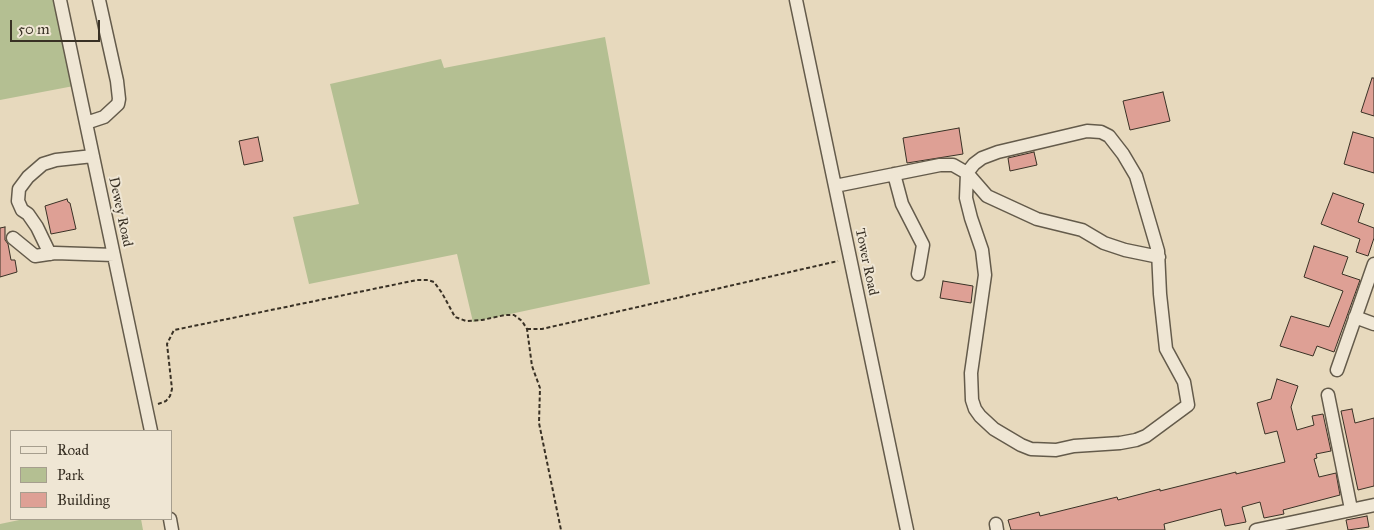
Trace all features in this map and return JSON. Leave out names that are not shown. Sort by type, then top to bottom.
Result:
[{"type":"street","name":"Dewey Road","points":[[60,0],[151,430]]},
{"type":"street","points":[[86,123],[104,117],[118,104],[119,99],[117,81],[99,0]]},
{"type":"street","name":"Tower Road","points":[[796,0],[907,530]]},
{"type":"street","points":[[1087,131],[1101,132],[1109,136],[1123,154],[1136,176],[1158,250],[1160,294],[1166,349],[1184,382],[1188,405],[1146,436],[1136,440],[1074,446],[1056,450],[1031,449],[1021,445],[994,429],[980,416],[972,400],[971,361],[986,275],[982,250],[966,198],[967,173],[982,158],[998,152],[1087,131]]},
{"type":"street","points":[[50,254],[37,227],[28,214],[22,210],[18,201],[19,188],[43,164],[56,160],[93,156]]},
{"type":"street","points":[[835,186],[940,165],[953,165],[967,173],[987,196],[1037,219],[1082,230],[1104,243],[1125,250],[1159,257]]},
{"type":"street","points":[[894,174],[902,204],[923,245],[918,274]]},
{"type":"street","points":[[13,238],[35,256],[50,254],[114,255]]},
{"type":"street","points":[[1337,370],[1374,264]]},
{"type":"street","points":[[1356,318],[1374,324]]},
{"type":"street","points":[[1328,395],[1351,509]]},
{"type":"street","points":[[1256,530],[1374,505]]},
{"type":"path","points":[[527,329],[542,329],[850,258]]},
{"type":"path","points":[[146,406],[166,401],[170,396],[172,380],[167,344],[174,330],[417,280],[428,280],[434,282],[442,292],[454,317],[466,321],[505,315],[514,316],[522,320],[527,329],[532,366],[540,388],[538,424],[561,530]]},
{"type":"green space","points":[[0,0],[62,0],[79,85],[0,100]]},
{"type":"green space","points":[[605,37],[650,284],[473,322],[457,254],[309,284],[293,217],[359,204],[330,84],[441,59],[444,68]]},
{"type":"green space","points":[[19,520],[141,520],[143,530],[0,530],[0,524]]},
{"type":"building","points":[[1372,78],[1374,78],[1374,116],[1361,112]]},
{"type":"building","points":[[1163,92],[1170,121],[1130,130],[1123,101]]},
{"type":"building","points":[[959,128],[963,154],[907,163],[903,138]]},
{"type":"building","points":[[1353,132],[1374,138],[1374,173],[1344,164]]},
{"type":"building","points":[[258,137],[263,161],[244,165],[239,141]]},
{"type":"building","points":[[1034,152],[1037,165],[1010,171],[1008,158]]},
{"type":"building","points":[[1333,193],[1364,204],[1358,222],[1374,228],[1374,238],[1368,256],[1356,252],[1360,239],[1321,224]]},
{"type":"building","points":[[67,199],[70,203],[76,229],[51,234],[45,206]]},
{"type":"building","points":[[5,227],[5,240],[8,244],[11,260],[15,260],[17,272],[0,277],[0,228]]},
{"type":"building","points":[[1314,246],[1348,257],[1342,274],[1360,280],[1334,352],[1317,346],[1313,356],[1280,346],[1291,316],[1329,327],[1343,291],[1304,277]]},
{"type":"building","points":[[943,281],[973,286],[971,303],[940,298]]},
{"type":"building","points":[[1277,379],[1298,386],[1291,407],[1297,430],[1314,425],[1312,416],[1323,414],[1331,451],[1316,454],[1317,458],[1314,459],[1319,477],[1336,473],[1340,495],[1283,510],[1284,514],[1264,518],[1260,502],[1242,507],[1246,522],[1225,526],[1221,509],[1164,524],[1165,530],[1011,530],[1008,520],[1039,512],[1040,516],[1117,497],[1118,500],[1285,462],[1277,431],[1265,434],[1257,403],[1271,399]]},
{"type":"building","points":[[1352,409],[1355,423],[1374,418],[1374,486],[1358,490],[1341,411]]},
{"type":"building","points":[[1367,516],[1369,527],[1348,530],[1346,520]]}]
